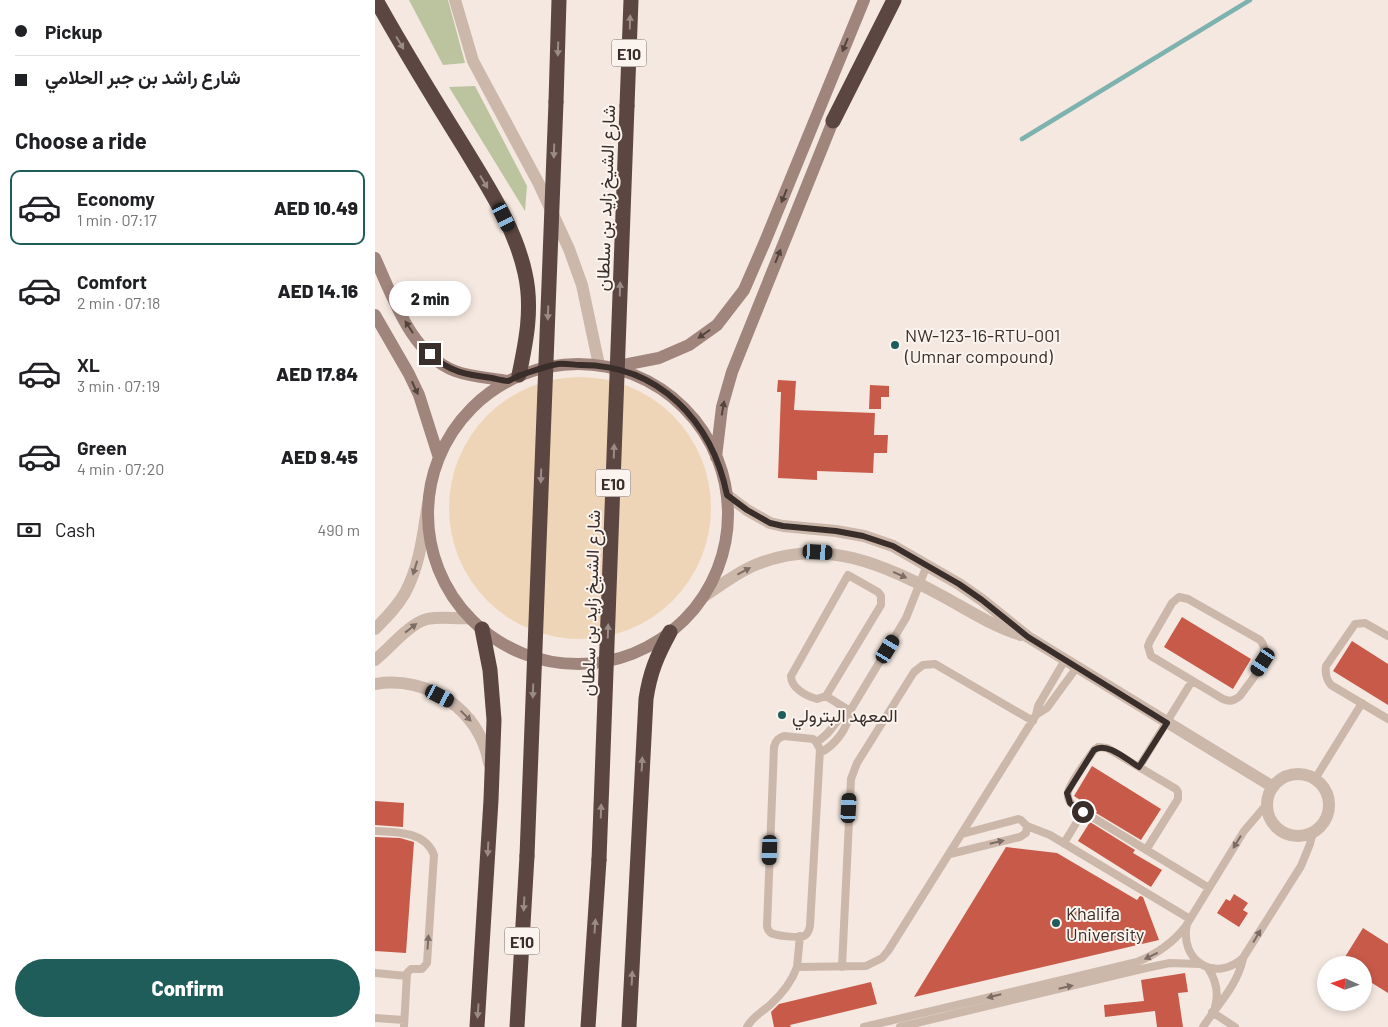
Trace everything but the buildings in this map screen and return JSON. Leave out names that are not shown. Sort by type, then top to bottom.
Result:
[{"type":"highway","points":[[376,0],[395,35],[496,200],[512,234],[525,274],[529,304],[527,336],[514,378]]},
{"type":"highway","name":"E10","points":[[517,1027],[527,856],[559,0]]},
{"type":"highway","name":"شارع الشيخ زايد بن سلطان","points":[[588,1027],[599,860],[631,0]]},
{"type":"highway","points":[[833,121],[882,0]]},
{"type":"highway","points":[[833,121],[894,0]]},
{"type":"highway","points":[[477,1027],[491,800],[493,701],[490,670],[482,629]]},
{"type":"highway","points":[[629,1027],[646,699],[650,675],[659,652],[670,632]]},
{"type":"main road","points":[[613,367],[659,358],[689,345],[717,325],[744,290],[864,0]]},
{"type":"main road","points":[[716,457],[722,407],[732,372],[833,121]]},
{"type":"main road","points":[[375,258],[405,321],[420,345],[440,363],[455,371],[514,378]]},
{"type":"main road","points":[[375,315],[419,395],[439,458]]},
{"type":"main road","points":[[559,364],[599,365],[613,367],[646,380],[675,399],[699,425],[716,457],[723,477],[727,495],[727,531],[719,563],[703,597],[670,632],[641,650],[609,661],[575,664],[542,660],[510,648],[482,629],[470,618],[445,584],[431,545],[428,503],[439,458],[455,427],[479,401],[514,378],[559,364]]},
{"type":"street","points":[[455,0],[473,61],[539,184],[569,249],[582,285],[599,365]]},
{"type":"street","points":[[727,495],[747,510],[770,523],[863,536],[893,546],[982,600],[1028,637],[1273,787]]},
{"type":"street","points":[[375,629],[393,611],[413,577],[419,556],[428,503]]},
{"type":"street","points":[[703,597],[754,565],[777,558],[818,552],[851,556],[921,584],[988,622],[1028,637]]},
{"type":"street","points":[[375,660],[391,648],[412,626],[426,619],[470,618]]},
{"type":"street","points":[[375,684],[407,683],[428,689],[453,702],[472,721],[482,737],[489,761],[491,800]]},
{"type":"street","points":[[1292,774],[1315,779],[1327,793],[1329,802],[1325,820],[1313,832],[1302,836],[1281,832],[1273,824],[1267,804],[1273,787],[1278,781],[1292,774]]},
{"type":"lane","points":[[848,575],[878,592],[881,596],[881,605],[826,696],[821,699],[812,698],[794,687],[791,676],[848,575],[851,556]]},
{"type":"lane","points":[[820,753],[839,737],[847,724],[851,711],[906,618],[927,565]]},
{"type":"lane","points":[[1179,597],[1188,598],[1260,640],[1266,650],[1263,662],[1240,696],[1235,700],[1223,699],[1192,682],[1155,659],[1148,651],[1150,641],[1172,602],[1179,597]]},
{"type":"lane","points":[[1388,636],[1365,623],[1355,624],[1327,666],[1326,676],[1331,685],[1388,719]]},
{"type":"lane","points":[[1035,718],[1038,706],[1065,660]]},
{"type":"lane","points":[[842,967],[851,779],[857,763],[914,672],[923,665],[935,664],[1035,718]]},
{"type":"lane","points":[[797,967],[866,966],[882,958],[889,951],[1035,718],[1047,708],[1077,667]]},
{"type":"lane","points":[[1139,767],[1192,682]]},
{"type":"lane","points":[[826,696],[851,711]]},
{"type":"lane","points":[[1315,779],[1361,703]]},
{"type":"lane","points":[[817,742],[826,736],[841,716],[851,711]]},
{"type":"lane","points":[[784,736],[809,738],[817,742],[820,753],[809,931],[805,935],[800,936],[776,935],[767,926],[775,742],[784,736]]},
{"type":"lane","points":[[1146,850],[1179,796],[1176,789],[1107,748],[1098,747],[1094,750],[1067,793],[1070,803],[1083,812],[1146,850],[1209,888]]},
{"type":"lane","points":[[864,1027],[1137,962],[1159,952],[1169,945],[1189,922],[1251,821],[1267,804]]},
{"type":"lane","points":[[1064,843],[1083,812]]},
{"type":"lane","points":[[962,834],[1018,819],[1021,820],[1027,826],[1042,831],[1064,843],[1189,922]]},
{"type":"lane","points":[[950,854],[1020,837],[1026,833],[1027,826]]},
{"type":"lane","points":[[375,830],[411,834],[429,847],[434,855],[427,963],[422,969],[409,970],[404,1024],[375,1018]]},
{"type":"lane","points":[[1203,1027],[1237,979],[1243,958],[1301,866],[1313,832]]},
{"type":"lane","points":[[1189,922],[1185,939],[1190,954],[1213,975],[1217,992],[1213,1011]]},
{"type":"lane","points":[[747,1027],[780,994],[794,975],[797,967],[800,936]]},
{"type":"lane","points":[[900,1027],[1159,965],[1180,963],[1216,969],[1231,967],[1243,958]]},
{"type":"lane","points":[[375,973],[407,976]]},
{"type":"lane","points":[[1213,1011],[1235,1027]]},
{"type":"green space","points":[[409,0],[448,0],[465,63],[443,65]]},
{"type":"green space","points":[[475,86],[527,186],[525,211],[449,87]]},
{"type":"sand","points":[[580,377],[606,380],[630,387],[653,399],[681,425],[689,435],[701,458],[708,482],[711,508],[708,534],[701,558],[689,581],[663,609],[653,617],[630,629],[606,636],[580,639],[554,636],[530,629],[507,617],[479,591],[471,581],[459,558],[452,534],[449,508],[452,482],[459,458],[471,435],[497,407],[507,399],[530,387],[554,380]]},
{"type":"waterway","points":[[1022,139],[1250,0]]},
{"type":"place","name":"NW-123-16-RTU-001 (Umnar compound)","points":[[895,345]]},
{"type":"place","name":"المعهد البترولي","points":[[782,715]]},
{"type":"place","name":"Khalifa University","points":[[1056,923]]},
{"type":"route","points":[[430,354],[440,363],[455,371],[508,381],[519,375],[559,364],[613,367],[646,380],[675,399],[699,425],[716,457],[727,495],[747,510],[770,523],[863,536],[893,546],[959,584],[1028,637],[1167,723],[1139,767],[1107,748],[1098,747],[1094,750],[1067,793],[1070,803],[1083,812]]}]
